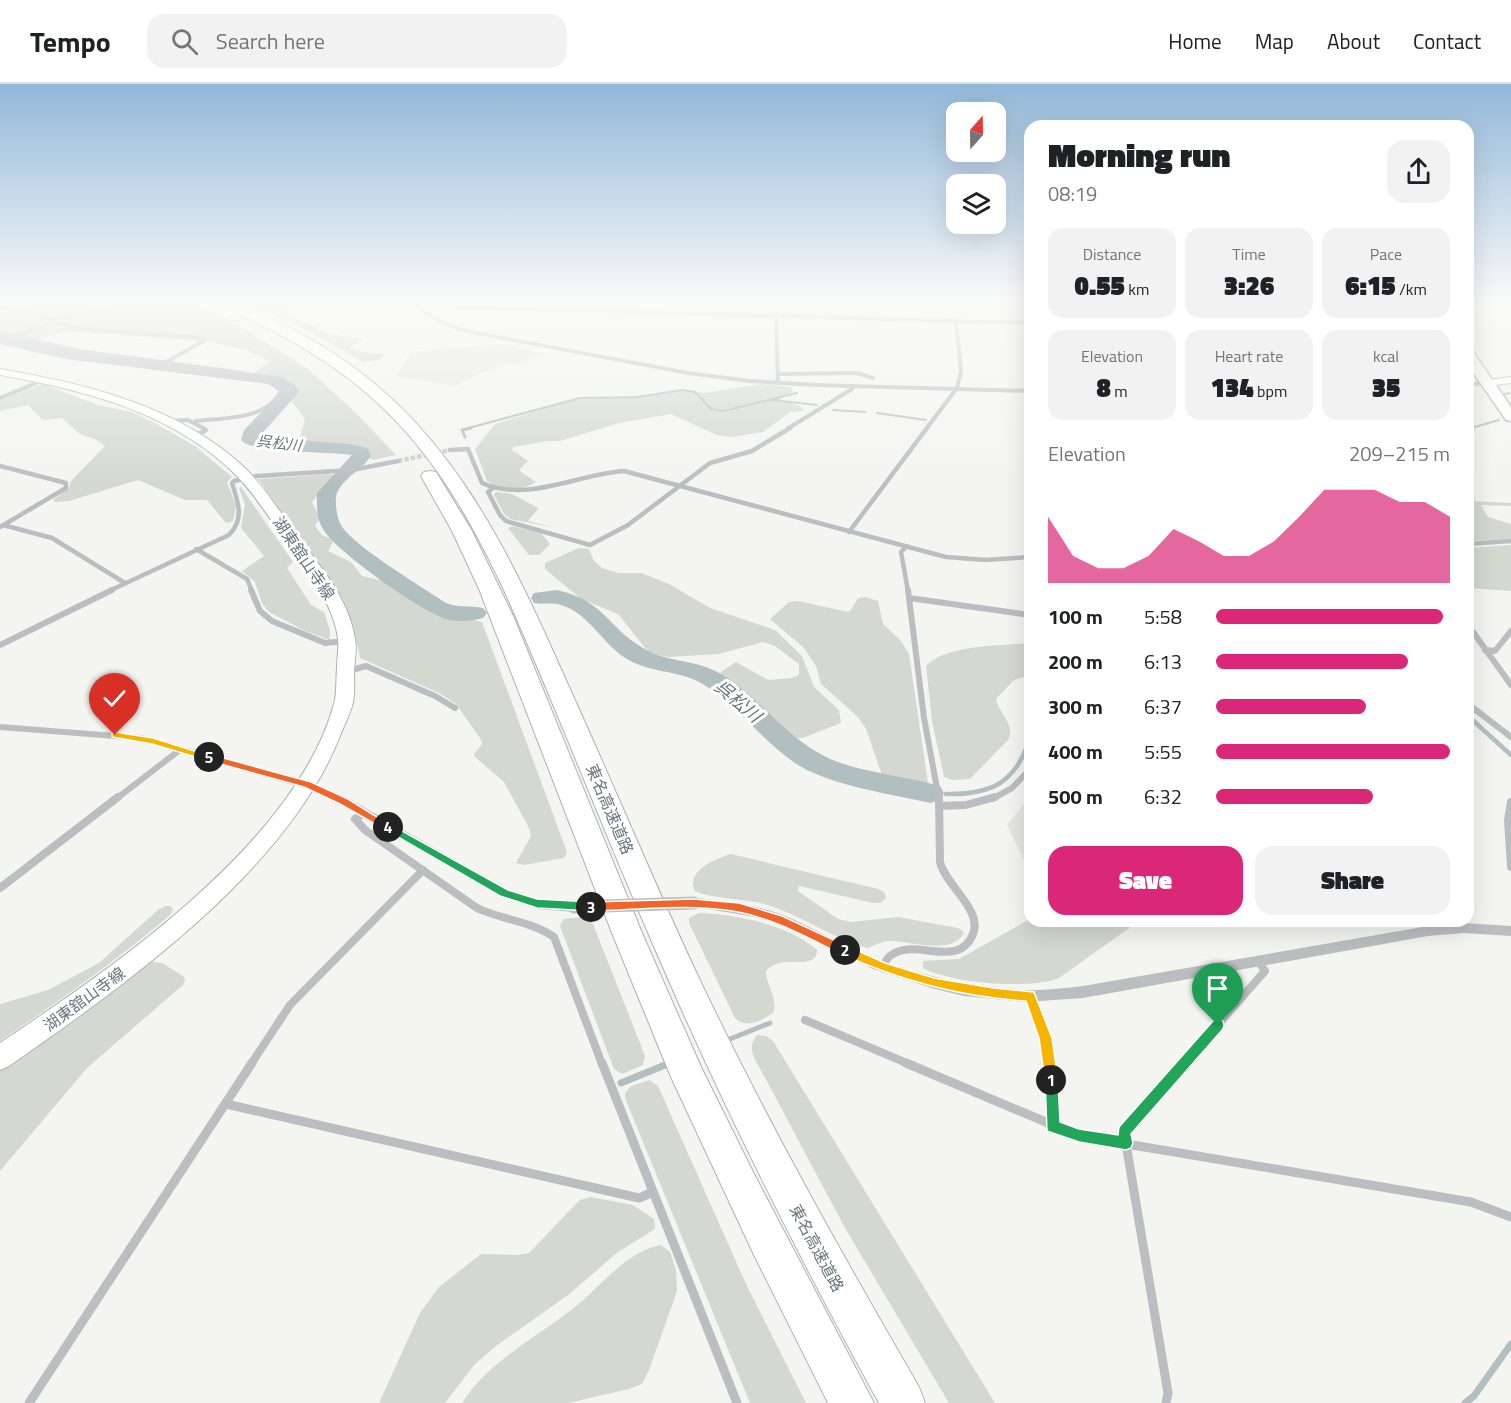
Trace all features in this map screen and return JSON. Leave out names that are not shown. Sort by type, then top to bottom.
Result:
[{"type":"highway","name":"東名高速道路","points":[[316,364],[364,400],[408,446],[448,505],[478,563],[507,627],[641,968],[698,1098],[780,1267],[852,1403]]},
{"type":"highway","name":"東名高速道路","points":[[336,364],[381,396],[425,441],[467,501],[499,558],[673,956],[732,1084],[814,1244],[903,1403]]},
{"type":"main road","points":[[1474,364],[1511,417]]},
{"type":"main road","name":"湖東舘山寺線","points":[[0,372],[45,380],[102,395],[166,421],[196,429],[246,477],[328,590],[340,614],[347,641],[348,671],[346,689],[336,724],[307,785],[254,852],[193,913],[115,978],[0,1058]]},
{"type":"main road","points":[[1488,383],[1511,380]]},
{"type":"street","points":[[121,364],[266,382],[281,390],[263,411],[196,429]]},
{"type":"street","points":[[177,364],[243,373]]},
{"type":"street","points":[[640,364],[703,375],[778,383],[1024,391]]},
{"type":"street","points":[[778,364],[778,383]]},
{"type":"street","points":[[849,532],[957,388],[960,364]]},
{"type":"street","points":[[779,374],[857,373],[873,378]]},
{"type":"street","points":[[0,398],[45,380]]},
{"type":"street","points":[[1474,384],[1488,383]]},
{"type":"street","points":[[493,488],[488,492],[505,520],[590,545],[628,525],[710,463],[752,451],[852,389],[851,386]]},
{"type":"street","points":[[450,450],[468,449],[473,455],[482,483],[493,488],[526,489],[596,472],[633,472],[678,487],[905,548],[959,559],[1024,557]]},
{"type":"street","points":[[0,645],[233,532],[241,510],[232,482],[246,477],[354,470],[398,461]]},
{"type":"street","points":[[0,466],[66,483],[66,488],[2,526]]},
{"type":"street","points":[[504,527],[502,521],[505,520]]},
{"type":"street","points":[[2,526],[52,538],[125,584]]},
{"type":"street","points":[[1474,544],[1511,541]]},
{"type":"street","points":[[882,967],[886,957],[898,950],[944,953],[963,947],[974,935],[975,920],[972,912],[950,887],[941,870],[940,806],[925,721],[901,552],[905,548]]},
{"type":"street","points":[[196,549],[247,579],[260,610],[272,621],[325,643],[347,641]]},
{"type":"street","points":[[909,598],[1024,614]]},
{"type":"street","points":[[1485,650],[1496,651],[1511,631]]},
{"type":"street","points":[[1474,634],[1511,686]]},
{"type":"street","points":[[348,671],[366,666],[435,696],[454,708]]},
{"type":"street","points":[[1474,709],[1511,737]]},
{"type":"street","points":[[0,727],[128,736],[307,785],[364,813],[504,893],[537,904],[574,907],[694,903],[728,906],[782,920],[882,967],[934,984],[964,990],[1030,996],[1083,992],[1446,929],[1511,931]]},
{"type":"street","points":[[0,888],[181,749]]},
{"type":"street","points":[[940,806],[973,806],[986,802],[1016,785],[1024,776]]},
{"type":"street","points":[[1511,802],[1508,820],[1511,867]]},
{"type":"street","points":[[364,813],[355,819],[366,830],[484,913],[539,928],[554,937],[613,1093],[737,1403]]},
{"type":"street","points":[[29,1403],[290,1005],[423,870]]},
{"type":"street","points":[[1166,1403],[1168,1393],[1124,1132],[1265,971],[1258,961]]},
{"type":"street","points":[[1030,996],[1046,1038],[1055,1118],[1052,1126]]},
{"type":"street","points":[[805,1020],[1079,1136],[1471,1202],[1511,1217]]},
{"type":"street","points":[[226,1104],[639,1198],[653,1192]]},
{"type":"shaded area","points":[[267,364],[299,364],[357,414],[396,455],[373,460],[356,447],[299,441],[305,419],[291,400],[290,380],[252,375]]},
{"type":"shaded area","points":[[404,364],[505,364],[462,381],[457,386],[396,376]]},
{"type":"shaded area","points":[[43,384],[98,405],[131,412],[195,446],[232,477],[227,482],[236,506],[233,521],[226,523],[207,500],[185,500],[138,480],[69,501],[55,502],[53,500],[69,488],[71,481],[105,446],[95,439],[80,434],[62,418],[43,420],[28,405],[0,411],[0,399]]},
{"type":"shaded area","points":[[760,384],[791,387],[793,392],[777,398],[800,406],[805,411],[790,412],[763,432],[730,437],[717,435],[671,414],[619,423],[560,441],[513,447],[512,450],[528,461],[520,469],[521,472],[536,482],[518,488],[498,486],[487,481],[475,449],[495,424],[568,401],[588,398],[637,398],[680,391],[705,393]]},
{"type":"shaded area","points":[[336,475],[312,502],[320,518],[315,526],[322,535],[334,540],[328,551],[351,562],[362,576],[403,586],[441,613],[482,622],[567,852],[564,858],[524,865],[516,863],[531,836],[529,828],[504,782],[475,757],[474,754],[482,741],[456,704],[439,693],[360,658],[353,625],[343,599],[258,479]]},
{"type":"shaded area","points":[[241,487],[293,562],[287,568],[311,605],[324,612],[330,630],[330,640],[305,631],[269,612],[262,603],[255,582],[242,571],[264,556],[241,528],[245,504],[239,488]]},
{"type":"shaded area","points":[[496,492],[512,494],[536,507],[538,509],[528,521],[556,528],[510,519],[504,514],[494,495]]},
{"type":"shaded area","points":[[1474,501],[1511,503],[1511,506],[1481,505],[1488,517],[1511,524],[1511,539],[1474,541]]},
{"type":"shaded area","points":[[513,526],[541,533],[550,544],[539,555],[529,555],[508,528]]},
{"type":"shaded area","points":[[1511,545],[1511,591],[1474,588],[1474,548]]},
{"type":"shaded area","points":[[579,548],[589,549],[594,561],[602,568],[618,573],[641,573],[669,584],[710,608],[775,630],[802,656],[814,687],[839,710],[841,723],[803,738],[790,738],[719,678],[721,672],[736,662],[768,680],[792,678],[799,675],[799,664],[775,646],[763,642],[719,654],[669,657],[650,654],[618,614],[581,599],[545,569],[545,563]]},
{"type":"shaded area","points":[[865,597],[878,601],[883,624],[901,641],[909,654],[928,783],[923,788],[893,781],[882,775],[866,729],[858,717],[821,684],[816,666],[803,647],[770,619],[789,602],[798,601],[848,612],[858,598]]},
{"type":"shaded area","points":[[1024,643],[1024,677],[1014,680],[996,699],[1009,724],[1010,735],[1008,740],[970,779],[952,780],[944,777],[932,721],[926,666],[947,654],[990,646]]},
{"type":"shaded area","points":[[1024,804],[1024,860],[1007,825]]},
{"type":"shaded area","points":[[731,854],[884,892],[886,898],[881,903],[873,903],[799,886],[798,891],[838,919],[851,922],[898,917],[958,928],[964,932],[958,940],[941,946],[889,941],[867,948],[777,908],[757,902],[695,891],[694,877],[698,872],[717,859]]},
{"type":"shaded area","points":[[171,906],[173,910],[170,915],[150,932],[0,1041],[0,1004],[48,990],[99,963],[159,909]]},
{"type":"shaded area","points":[[699,913],[761,922],[806,941],[817,950],[815,957],[811,960],[780,963],[766,971],[774,1003],[773,1013],[759,1021],[749,1023],[735,1018],[689,923],[689,918]]},
{"type":"shaded area","points":[[587,918],[593,924],[645,1056],[643,1065],[622,1074],[614,1069],[560,926],[564,919]]},
{"type":"shaded area","points":[[1024,922],[1024,927],[1131,927],[1059,978],[1046,982],[1011,984],[970,981],[951,978],[923,968],[923,961],[959,959]]},
{"type":"shaded area","points":[[152,962],[162,963],[183,976],[184,984],[87,1068],[0,1171],[0,1071],[77,1019]]},
{"type":"shaded area","points":[[757,1035],[766,1036],[773,1041],[995,1403],[949,1403],[845,1228],[757,1063],[752,1044]]},
{"type":"shaded area","points":[[649,1080],[658,1086],[746,1284],[806,1403],[750,1403],[625,1098],[625,1093],[631,1086]]},
{"type":"shaded area","points":[[590,1197],[633,1205],[654,1219],[655,1229],[618,1252],[568,1295],[496,1346],[475,1364],[445,1403],[379,1403],[420,1313],[439,1287],[481,1254],[529,1253],[580,1200]]},
{"type":"shaded area","points":[[661,1245],[670,1252],[676,1270],[677,1291],[642,1384],[568,1403],[462,1403],[486,1374],[514,1350],[575,1307],[615,1270],[637,1254]]},
{"type":"waterway","name":"呉松川","points":[[147,364],[277,380],[291,392],[250,434],[250,440],[260,443],[350,449],[361,452],[362,456],[348,468]]},
{"type":"waterway","points":[[465,429],[580,398],[637,397],[682,390],[695,392],[711,409],[724,411],[797,393]]},
{"type":"waterway","points":[[1504,394],[1511,393]]},
{"type":"waterway","points":[[772,400],[817,405]]},
{"type":"waterway","points":[[833,410],[865,412]]},
{"type":"waterway","points":[[877,413],[926,420]]},
{"type":"waterway","points":[[1474,427],[1499,420]]},
{"type":"waterway","points":[[465,437],[462,430],[471,428]]},
{"type":"waterway","name":"呉松川","points":[[344,473],[327,493],[327,511],[332,528],[354,550],[438,608],[452,614],[475,613]]},
{"type":"waterway","name":"呉松川","points":[[542,598],[557,597],[581,606],[621,644],[641,657],[660,664],[691,670],[710,678],[735,696],[793,749],[813,762],[837,771],[871,779]]},
{"type":"waterway","points":[[1474,721],[1511,755]]},
{"type":"waterway","points":[[946,794],[962,794],[989,789],[1009,776],[1024,753]]},
{"type":"waterway","name":"呉松川","points":[[878,781],[930,793]]},
{"type":"waterway","points":[[725,1041],[770,1023]]},
{"type":"waterway","points":[[621,1083],[670,1063],[667,1064]]},
{"type":"waterway","points":[[1465,1403],[1474,1396],[1511,1344]]},
{"type":"tunnel","points":[[398,461],[450,450]]},
{"type":"route","points":[[115,735],[153,741],[320,790],[344,801],[490,886],[537,904],[574,907],[694,903],[739,908],[782,920],[878,965],[934,984],[994,994],[1030,996],[1046,1038],[1055,1118],[1052,1126],[1079,1136],[1126,1143],[1124,1132],[1218,1025]]}]
